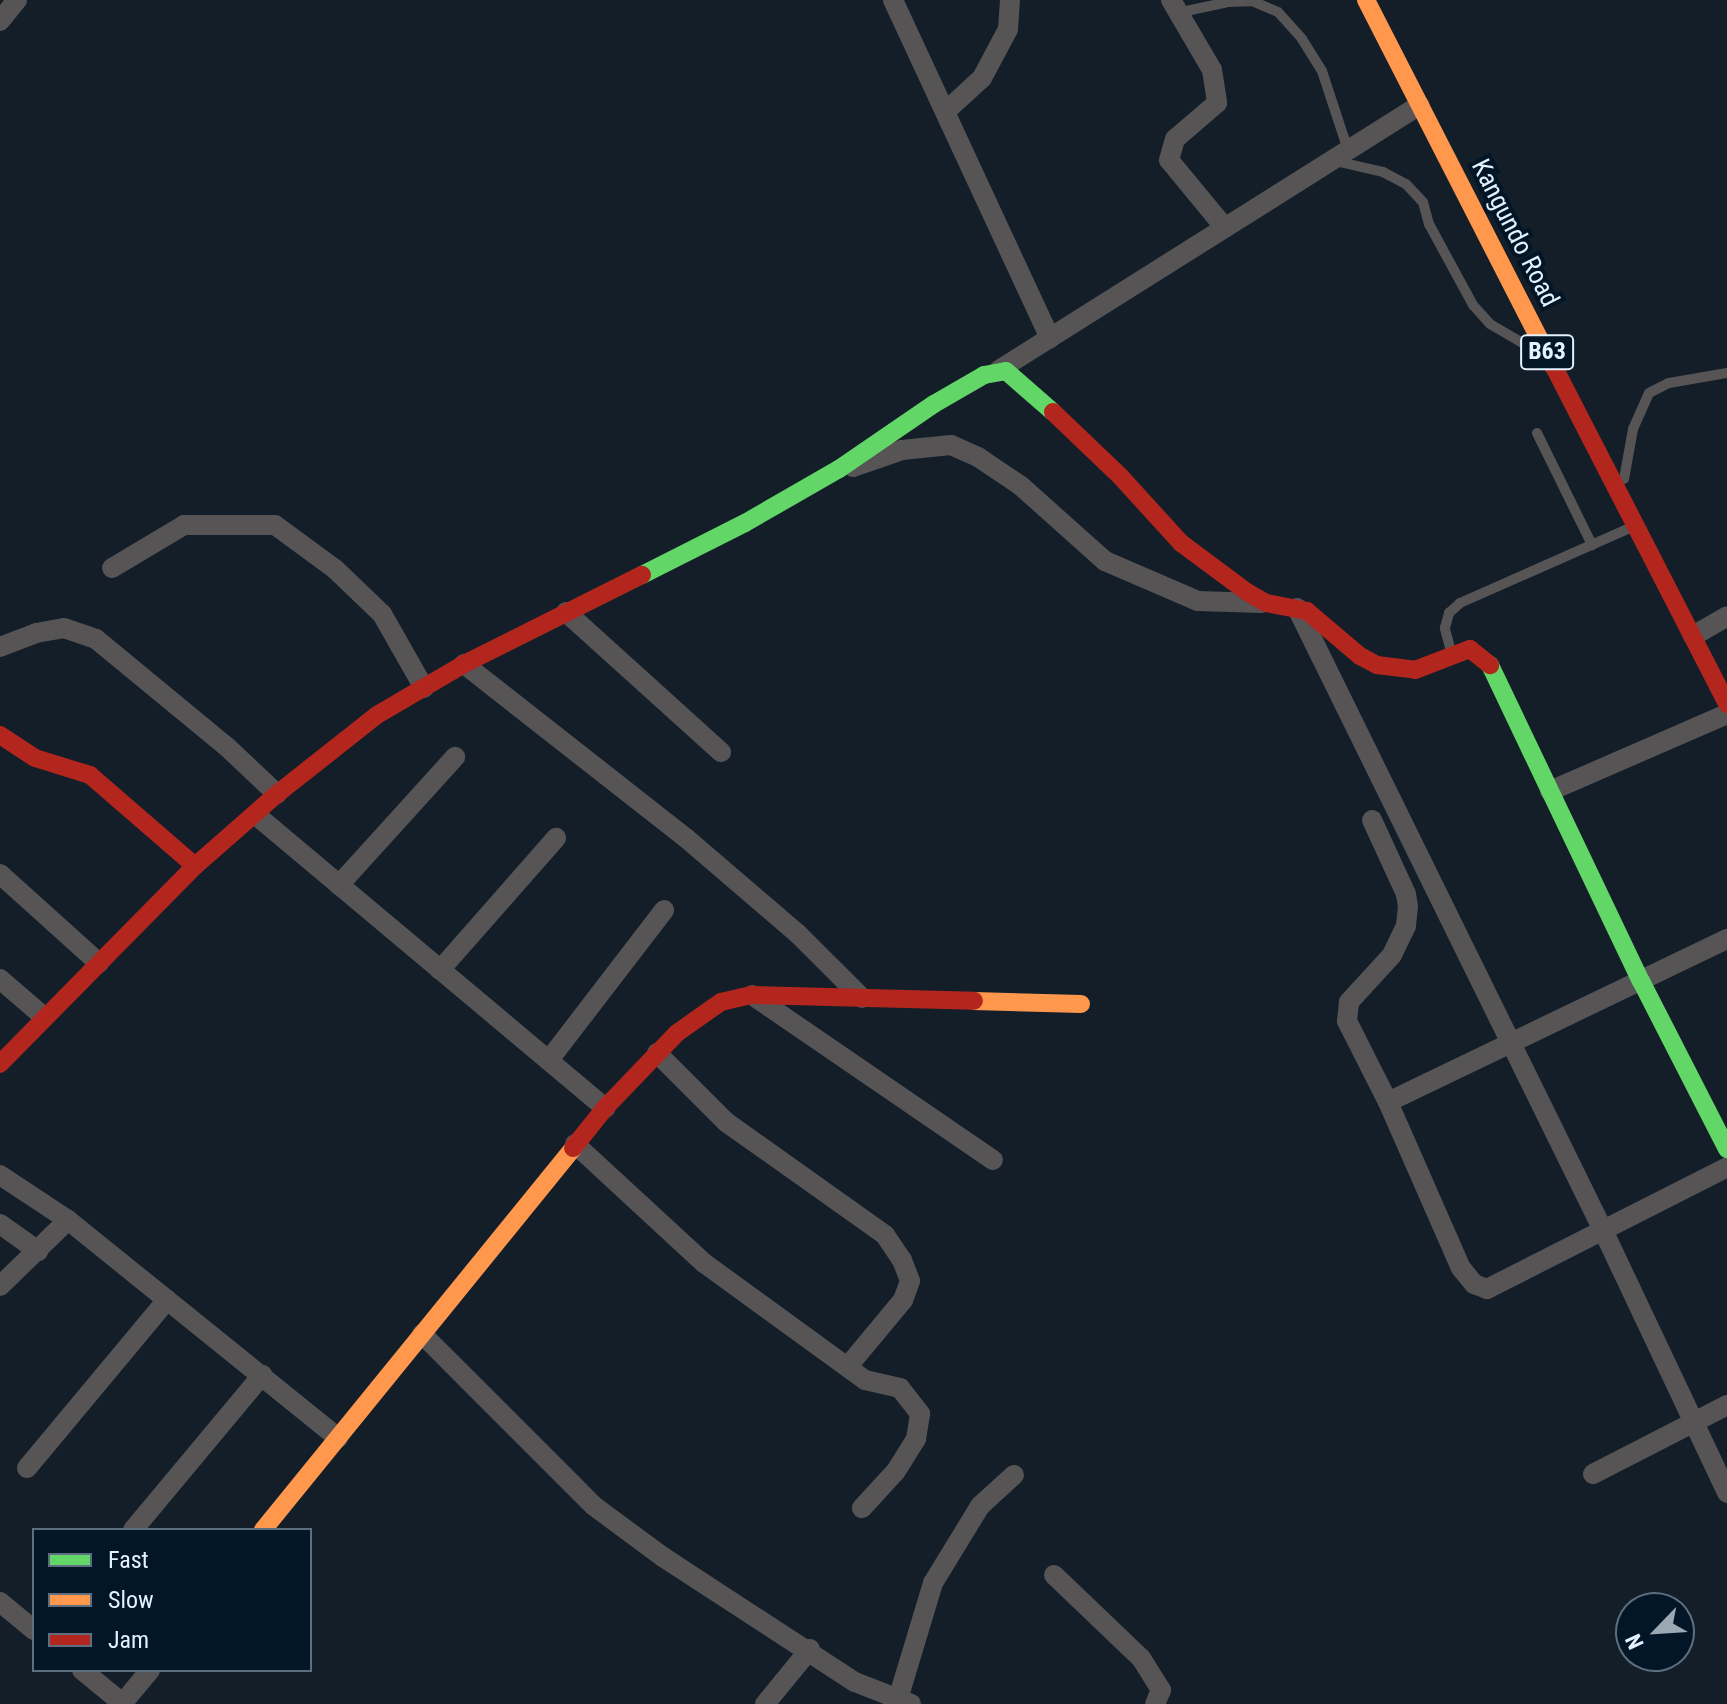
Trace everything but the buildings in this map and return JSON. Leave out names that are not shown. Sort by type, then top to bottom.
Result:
[{"type":"main road","name":"Kangundo Road","points":[[1366,0],[1727,704]]},
{"type":"main road","points":[[0,1064],[195,866],[277,794],[377,715],[464,664],[745,523],[839,469],[934,404],[999,370],[1013,373],[1024,383],[1199,559],[1266,603],[1296,606],[1377,665],[1415,670],[1470,649],[1489,663],[1641,981],[1727,1149]]},
{"type":"main road","points":[[0,735],[35,758],[90,775],[195,866]]},
{"type":"main road","points":[[265,1528],[605,1108],[677,1033],[721,1002],[752,995],[1081,1004]]},
{"type":"street","points":[[0,21],[17,0]]},
{"type":"street","points":[[893,0],[1050,338]]},
{"type":"street","points":[[945,112],[982,78],[1008,29],[1010,0]]},
{"type":"street","points":[[1174,6],[1212,70],[1217,103],[1175,139],[1169,160],[1225,228]]},
{"type":"street","points":[[999,370],[1420,105]]},
{"type":"street","points":[[839,469],[862,466],[902,450],[951,445],[978,457],[1021,486],[1105,561],[1198,601],[1266,603]]},
{"type":"street","points":[[112,568],[184,525],[275,525],[335,569],[382,614],[424,688]]},
{"type":"street","points":[[1296,606],[1602,1228],[1727,1493]]},
{"type":"street","points":[[566,612],[721,752]]},
{"type":"street","points":[[1693,636],[1727,616]]},
{"type":"street","points":[[0,647],[36,633],[64,628],[96,639],[226,746],[277,794]]},
{"type":"street","points":[[464,664],[686,838],[797,933],[862,998]]},
{"type":"street","points":[[1550,791],[1727,714]]},
{"type":"street","points":[[339,885],[455,757]]},
{"type":"street","points":[[256,815],[605,1108]]},
{"type":"street","points":[[1372,820],[1406,894],[1406,926],[1392,955],[1349,1002],[1345,1012],[1461,1268],[1474,1284],[1487,1289],[1727,1167]]},
{"type":"street","points":[[440,970],[556,838]]},
{"type":"street","points":[[0,874],[99,963]]},
{"type":"street","points":[[1408,906],[1432,884]]},
{"type":"street","points":[[549,1060],[664,910]]},
{"type":"street","points":[[1388,1102],[1509,1041],[1727,939]]},
{"type":"street","points":[[0,979],[44,1017]]},
{"type":"street","points":[[752,995],[993,1160]]},
{"type":"street","points":[[657,1053],[726,1122],[885,1235],[902,1260],[910,1281],[903,1300],[849,1365]]},
{"type":"street","points":[[575,1144],[704,1263],[849,1365],[865,1380],[900,1388],[920,1414],[916,1439],[895,1472],[862,1508]]},
{"type":"street","points":[[0,1175],[68,1220],[338,1438]]},
{"type":"street","points":[[0,1286],[68,1220]]},
{"type":"street","points":[[0,1224],[38,1251]]},
{"type":"street","points":[[27,1468],[167,1300]]},
{"type":"street","points":[[422,1334],[594,1506],[663,1557],[810,1649],[855,1682],[904,1701],[933,1583],[980,1506],[1014,1475]]},
{"type":"street","points":[[135,1528],[262,1375]]},
{"type":"street","points":[[1593,1474],[1727,1405]]},
{"type":"street","points":[[1054,1575],[1141,1658],[1161,1690],[1155,1704]]},
{"type":"street","points":[[0,1602],[32,1628]]},
{"type":"street","points":[[765,1704],[810,1649]]},
{"type":"street","points":[[84,1672],[122,1704],[148,1672]]},
{"type":"lane","points":[[1174,6],[1252,1],[1278,12],[1322,71],[1340,156],[1406,184],[1423,202],[1429,224],[1473,305],[1490,324],[1552,362]]},
{"type":"lane","points":[[1621,497],[1633,429],[1649,393],[1669,383],[1727,373]]},
{"type":"lane","points":[[1537,433],[1592,545]]},
{"type":"lane","points":[[1453,655],[1445,628],[1449,613],[1460,603],[1636,525]]},
{"type":"traffic: fast","points":[[642,575],[745,523],[839,469],[934,404],[984,375],[1006,371],[1053,412]]},
{"type":"traffic: fast","points":[[1490,665],[1641,981],[1727,1149]]},
{"type":"traffic: slow","points":[[1366,0],[1554,367]]},
{"type":"traffic: slow","points":[[974,1001],[1081,1004]]},
{"type":"traffic: slow","points":[[265,1528],[573,1148]]},
{"type":"traffic: jam","points":[[1554,367],[1727,704]]},
{"type":"traffic: jam","points":[[1053,412],[1120,476],[1181,543],[1247,592],[1266,603],[1307,611],[1360,656],[1377,665],[1415,670],[1470,649],[1490,665]]},
{"type":"traffic: jam","points":[[195,866],[277,794],[377,715],[464,664],[642,575]]},
{"type":"traffic: jam","points":[[0,735],[35,758],[90,775],[195,866],[0,1064]]},
{"type":"traffic: jam","points":[[573,1148],[605,1108],[677,1033],[721,1002],[752,995],[974,1001]]}]
